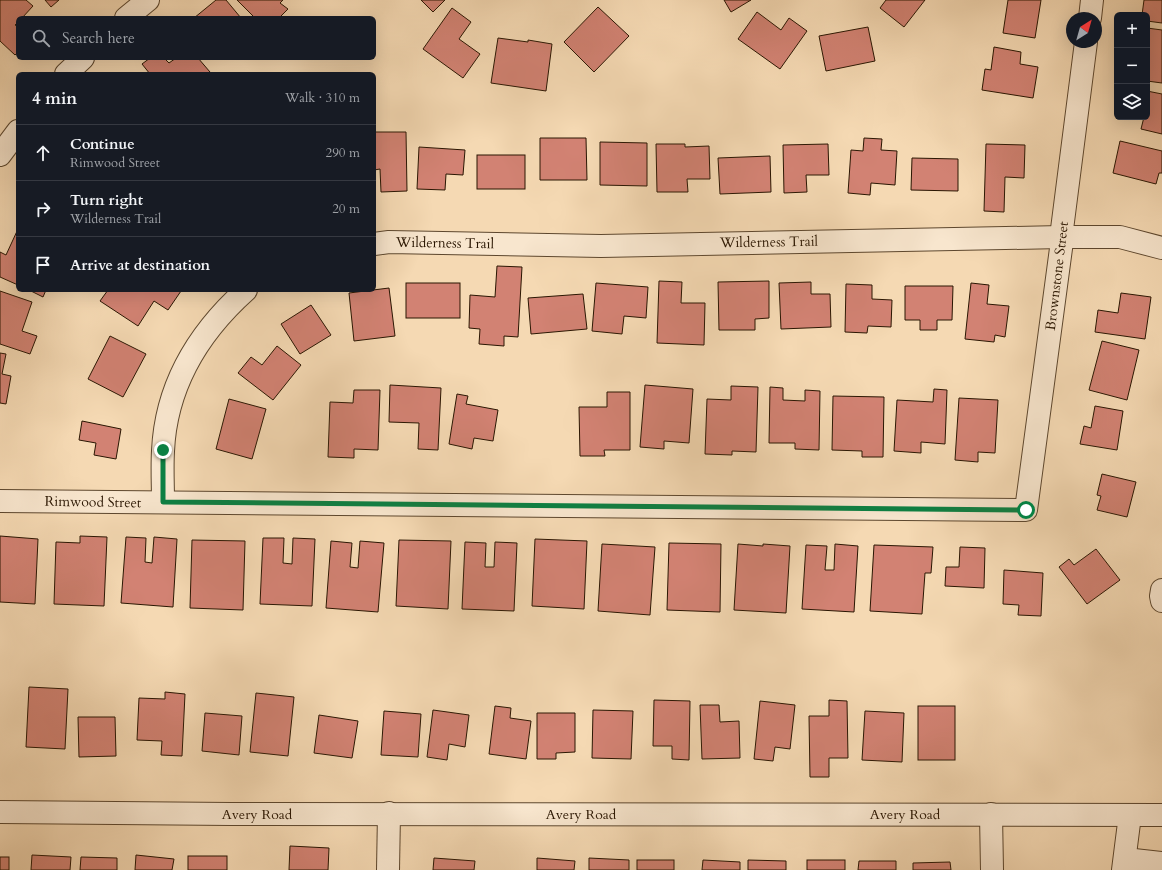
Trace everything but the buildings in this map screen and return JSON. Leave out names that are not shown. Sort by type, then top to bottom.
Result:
[{"type":"street","points":[[128,16],[148,0]]},
{"type":"street","points":[[1091,12],[1092,0]]},
{"type":"street","name":"Brownstone Street","points":[[1026,510],[1062,241],[1061,236],[1085,48]]},
{"type":"street","points":[[68,72],[81,60]]},
{"type":"street","points":[[0,155],[16,135]]},
{"type":"street","name":"Wilderness Trail","points":[[376,244],[388,242],[601,246],[1061,236],[1120,237],[1162,248]]},
{"type":"street","points":[[163,502],[163,450],[171,404],[178,382],[188,361],[209,329],[229,306],[244,292]]},
{"type":"street","name":"Rimwood Street","points":[[0,501],[1026,510]]},
{"type":"street","points":[[1162,590],[1162,601]]},
{"type":"street","name":"Avery Road","points":[[0,812],[223,814],[1162,815]]},
{"type":"street","points":[[388,870],[389,813]]},
{"type":"street","points":[[991,814],[992,870]]},
{"type":"street","points":[[1130,814],[1124,864],[1162,863]]},
{"type":"route","points":[[163,450],[163,502],[1026,510]]}]
